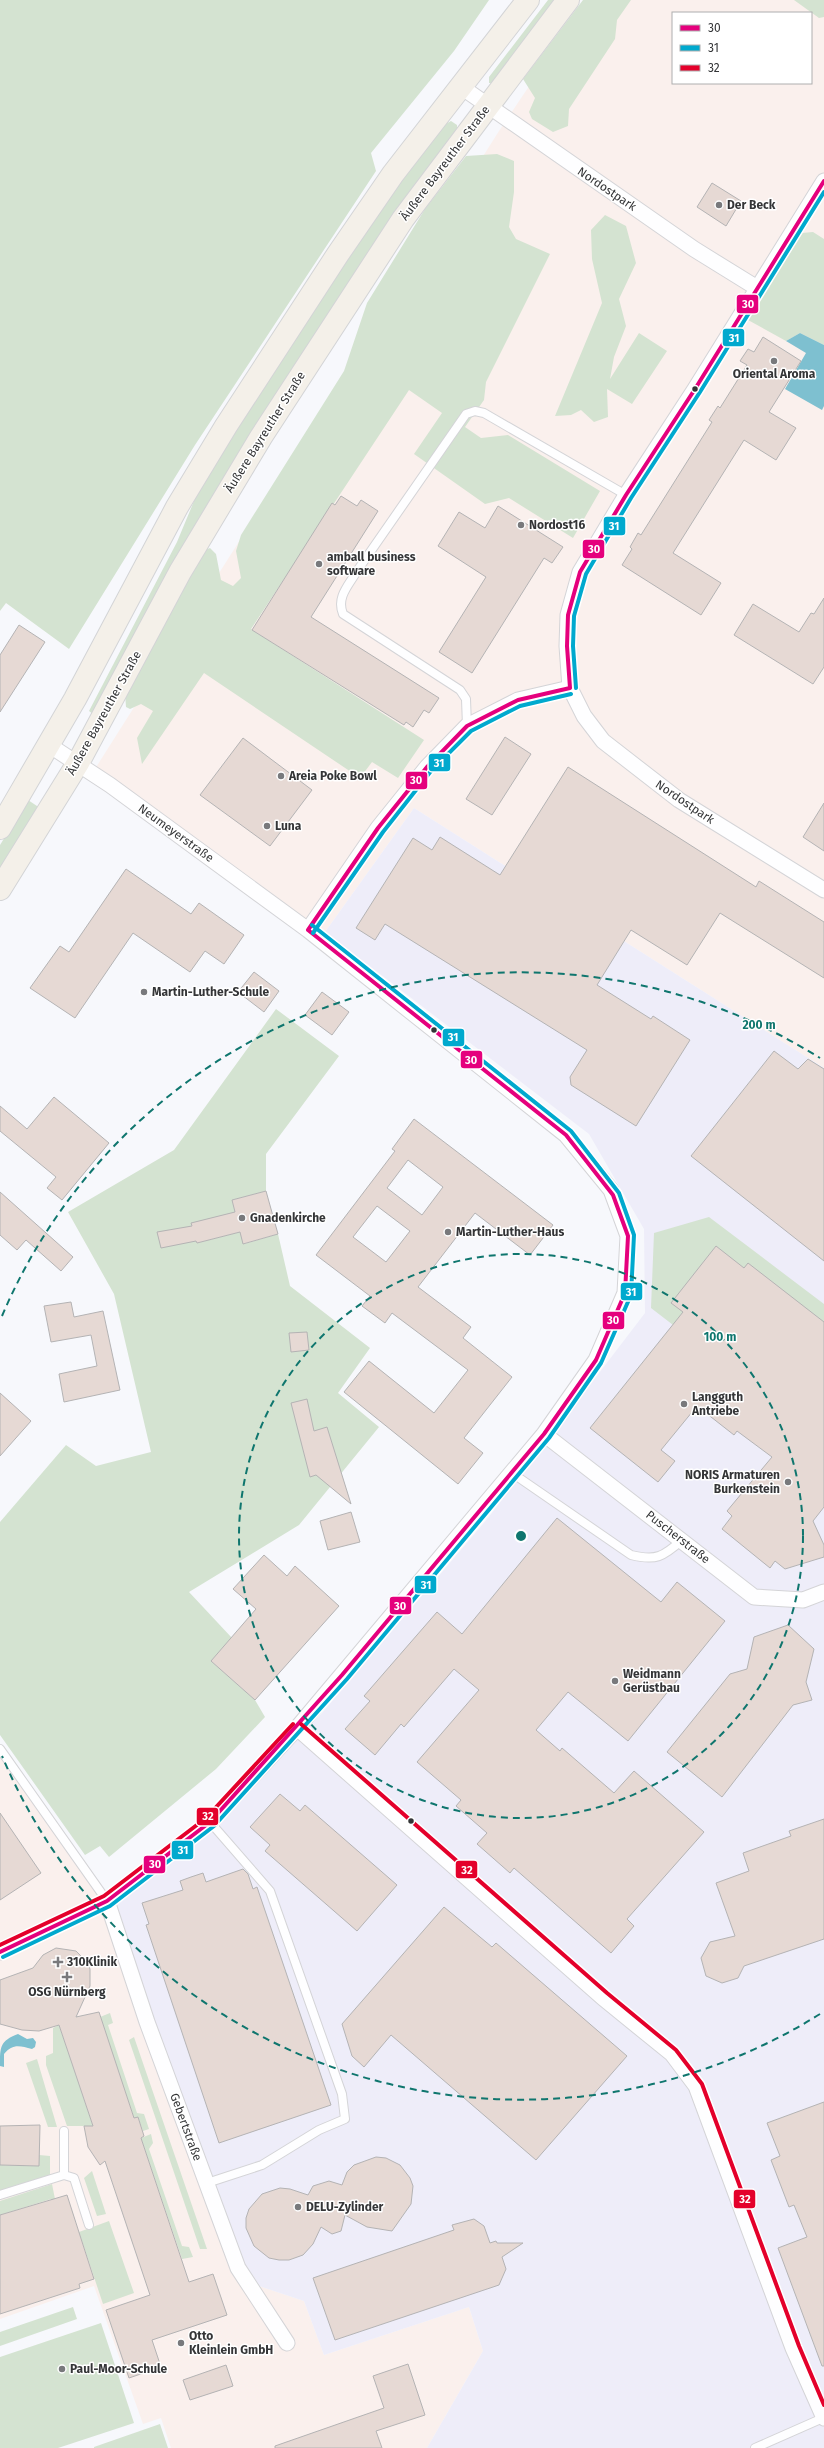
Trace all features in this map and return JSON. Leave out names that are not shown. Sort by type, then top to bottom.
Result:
[{"type":"main road","points":[[0,828],[49,745],[197,471],[353,231],[393,174],[528,0]]},
{"type":"main road","name":"Äußere Bayreuther Straße","points":[[0,889],[78,763],[180,572],[261,437],[403,219],[568,0]]},
{"type":"street","name":"Nordostpark","points":[[460,86],[694,249],[757,288]]},
{"type":"street","name":"Nordostpark","points":[[824,181],[626,495],[580,572],[568,615],[567,646],[570,688],[584,716],[603,741],[679,800],[824,890]]},
{"type":"street","points":[[308,930],[378,828],[427,766],[467,726],[518,700],[570,688]]},
{"type":"street","name":"Neumeyerstraße","points":[[0,1952],[107,1901],[210,1822],[297,1728],[544,1434],[596,1360],[625,1292],[628,1236],[611,1190],[566,1135],[308,930],[78,763],[49,745]]},
{"type":"street","name":"Puscherstraße","points":[[544,1434],[754,1597],[803,1600],[824,1592]]},
{"type":"street","points":[[297,1728],[603,1998],[672,2054],[696,2086],[793,2348],[824,2418]]},
{"type":"street","name":"Gebertstraße","points":[[107,1901],[147,2022],[238,2268],[287,2343]]},
{"type":"lane","points":[[467,726],[466,700],[460,690],[343,614],[340,606],[342,595],[362,565],[466,414],[475,411],[484,413],[626,495]]},
{"type":"lane","points":[[512,1473],[631,1555],[649,1560],[667,1554],[682,1540]]},
{"type":"lane","points":[[0,1749],[107,1901]]},
{"type":"lane","points":[[207,2183],[262,2164],[319,2130],[345,2119],[342,2094],[270,1891],[210,1822]]},
{"type":"lane","points":[[64,2131],[64,2175]]},
{"type":"lane","points":[[0,2195],[64,2175],[74,2178],[89,2225]]},
{"type":"lane","points":[[755,2448],[824,2418]]},
{"type":"shaded area","points":[[587,0],[824,0],[824,1068],[414,808],[325,932],[93,772],[499,131]]},
{"type":"shaded area","points":[[414,808],[824,1068],[824,2448],[427,2448],[483,2351],[469,2307],[324,2355],[304,2301],[244,2281],[107,1901],[212,1824],[322,1713],[488,1518],[645,1313],[644,1229],[589,1134],[325,932]]},
{"type":"shaded area","points":[[0,1754],[107,1901],[244,2281],[304,2301],[324,2355],[469,2307],[483,2351],[427,2448],[171,2448],[161,2418],[143,2424],[94,2286],[0,2319]]},
{"type":"green space","points":[[0,0],[489,0],[454,51],[371,153],[376,171],[195,445],[69,649],[6,603],[0,611]]},
{"type":"green space","points":[[548,0],[556,0],[492,83],[489,83],[489,77]]},
{"type":"green space","points":[[583,0],[631,0],[617,20],[615,39],[569,109],[568,126],[553,132],[532,119],[529,112],[535,98],[523,79]]},
{"type":"green space","points":[[794,0],[824,0],[824,17],[819,18]]},
{"type":"green space","points":[[451,121],[457,125],[457,129],[93,714],[89,711],[177,542],[204,477],[401,177],[442,126]]},
{"type":"green space","points":[[497,154],[514,161],[514,192],[509,227],[516,239],[550,254],[486,382],[484,400],[465,427],[481,438],[508,435],[600,491],[573,538],[509,498],[485,504],[414,454],[442,413],[409,390],[251,629],[424,740],[398,778],[372,762],[360,778],[204,673],[142,764],[137,738],[153,711],[141,704],[130,709],[126,707],[125,693],[202,551],[210,548],[216,554],[221,580],[233,586],[241,578],[236,551],[241,535],[344,371],[367,303],[425,209],[466,156]]},
{"type":"green space","points":[[605,215],[626,226],[636,263],[619,299],[626,326],[614,357],[610,379],[639,333],[667,351],[632,404],[607,389],[608,417],[594,422],[581,410],[571,415],[555,416],[602,303],[592,259],[591,230]]},
{"type":"green space","points":[[813,232],[824,239],[824,345],[800,333],[786,341],[748,320],[802,233]]},
{"type":"green space","points":[[28,800],[40,808],[0,872],[0,845]]},
{"type":"green space","points":[[276,1009],[339,1056],[266,1154],[266,1191],[232,1200],[235,1212],[191,1224],[197,1243],[240,1232],[244,1244],[278,1234],[290,1286],[370,1348],[338,1393],[379,1427],[299,1525],[189,1592],[232,1638],[211,1661],[255,1700],[265,1717],[216,1769],[109,1857],[100,1846],[85,1855],[0,1735],[0,1522],[66,1445],[96,1466],[151,1452],[114,1294],[68,1212],[174,1150]]},
{"type":"green space","points":[[709,1217],[824,1304],[824,1337],[773,1402],[651,1308],[654,1233]]},
{"type":"green space","points":[[110,2013],[113,2023],[108,2025],[137,2113],[144,2114],[149,2129],[143,2131],[138,2117],[134,2118],[100,2017]]},
{"type":"green space","points":[[59,2025],[93,2126],[67,2126],[46,2065],[46,2056],[53,2053],[53,2028]]},
{"type":"green space","points":[[134,2037],[207,2249],[200,2249],[129,2040]]},
{"type":"green space","points":[[37,2059],[57,2127],[48,2127],[26,2063]]},
{"type":"green space","points":[[151,2134],[153,2143],[149,2149],[182,2246],[189,2247],[193,2257],[182,2259],[141,2138]]},
{"type":"green space","points":[[39,2155],[50,2156],[50,2176],[0,2192],[0,2165],[39,2166]]},
{"type":"green space","points":[[92,2171],[106,2214],[97,2216],[84,2178]]},
{"type":"green space","points":[[52,2184],[61,2229],[51,2199],[0,2215],[0,2201]]},
{"type":"green space","points":[[109,2221],[134,2293],[103,2304],[79,2232]]},
{"type":"green space","points":[[73,2307],[77,2319],[0,2346],[0,2332]]},
{"type":"green space","name":"Paul-Moor-Schule","points":[[101,2323],[134,2423],[58,2448],[0,2448],[0,2357]]},
{"type":"green space","points":[[160,2424],[168,2448],[94,2448],[94,2447]]},
{"type":"water","points":[[800,333],[824,345],[824,406],[822,410],[785,389],[806,353],[786,341]]},
{"type":"water","points":[[18,2034],[27,2039],[33,2038],[36,2042],[35,2047],[32,2049],[20,2046],[10,2048],[4,2054],[4,2067],[0,2066],[2,2045],[8,2039]]},
{"type":"building","points":[[712,183],[741,201],[726,226],[697,207]]},
{"type":"building","points":[[763,337],[801,361],[769,412],[796,428],[776,460],[744,440],[673,553],[721,583],[701,615],[622,565],[632,549],[630,547],[638,533],[641,535],[712,422],[709,420],[718,406],[720,408],[747,365],[740,361],[748,349],[754,352]]},
{"type":"building","name":"amball business software","points":[[341,496],[357,506],[361,500],[378,511],[311,617],[439,698],[429,713],[424,710],[413,727],[406,722],[404,725],[252,630],[332,503],[335,505]]},
{"type":"building","points":[[498,506],[563,547],[552,563],[544,558],[472,673],[439,652],[486,577],[438,546],[459,512],[485,528]]},
{"type":"building","points":[[824,598],[824,667],[813,684],[734,635],[753,604],[799,632],[811,613],[814,614]]},
{"type":"building","points":[[19,625],[45,642],[0,712],[0,655]]},
{"type":"building","points":[[505,737],[531,754],[492,815],[466,799]]},
{"type":"building","points":[[243,738],[312,790],[270,846],[200,795]]},
{"type":"building","points":[[568,767],[756,887],[759,881],[824,922],[824,978],[720,913],[687,965],[631,930],[597,985],[651,1019],[653,1016],[690,1040],[636,1126],[571,1085],[570,1077],[587,1050],[385,924],[375,940],[356,928],[413,838],[432,850],[440,837],[500,875]]},
{"type":"building","points":[[824,803],[824,851],[803,837]]},
{"type":"building","points":[[126,869],[191,914],[199,903],[244,935],[224,964],[205,951],[190,972],[133,933],[75,1018],[30,988],[60,946],[69,952]]},
{"type":"building","points":[[254,972],[279,991],[264,1012],[238,992]]},
{"type":"building","points":[[322,992],[349,1012],[332,1035],[305,1015]]},
{"type":"building","points":[[774,1051],[798,1069],[808,1059],[824,1069],[824,1261],[691,1156]]},
{"type":"building","points":[[54,1097],[109,1143],[62,1200],[47,1188],[56,1177],[0,1131],[0,1106],[27,1129]]},
{"type":"building","points":[[414,1119],[553,1225],[530,1255],[475,1213],[418,1287],[471,1327],[463,1338],[512,1377],[464,1438],[483,1453],[458,1484],[344,1392],[369,1361],[434,1413],[468,1370],[392,1313],[385,1323],[362,1306],[370,1296],[316,1255],[395,1151],[392,1149]],"holes":[[[408,1160],[443,1187],[422,1215],[387,1188]],[[377,1206],[410,1231],[386,1262],[353,1237]]]},
{"type":"building","name":"Gnadenkirche","points":[[266,1191],[278,1234],[243,1244],[240,1232],[197,1243],[196,1241],[161,1248],[157,1232],[192,1226],[191,1223],[235,1212],[232,1200]]},
{"type":"building","points":[[0,1192],[73,1257],[61,1271],[26,1240],[17,1250],[0,1235]]},
{"type":"building","points":[[716,1246],[744,1268],[748,1263],[824,1322],[824,1507],[813,1521],[824,1545],[824,1557],[785,1569],[775,1561],[770,1568],[722,1529],[732,1516],[727,1511],[772,1457],[737,1431],[734,1435],[697,1406],[661,1450],[675,1461],[658,1482],[590,1428],[683,1312],[671,1303]]},
{"type":"building","points":[[71,1302],[74,1317],[103,1311],[120,1390],[64,1402],[59,1374],[97,1366],[91,1335],[51,1342],[44,1306]]},
{"type":"building","points":[[307,1332],[309,1350],[291,1352],[289,1333]]},
{"type":"building","points":[[0,1393],[31,1421],[0,1456]]},
{"type":"building","points":[[307,1399],[314,1431],[327,1427],[351,1504],[316,1475],[310,1477],[291,1403]]},
{"type":"building","points":[[351,1512],[360,1542],[328,1550],[320,1521]]},
{"type":"building","points":[[557,1518],[661,1602],[677,1582],[725,1621],[628,1741],[568,1692],[536,1730],[560,1751],[562,1748],[614,1793],[634,1771],[704,1832],[627,1919],[634,1926],[611,1953],[514,1868],[510,1873],[477,1844],[487,1833],[456,1806],[461,1800],[417,1762],[479,1690],[454,1669],[404,1727],[401,1724],[375,1755],[345,1729],[370,1701],[364,1696],[437,1612],[462,1634]]},
{"type":"building","points":[[264,1555],[287,1576],[295,1566],[339,1606],[255,1700],[211,1661],[256,1609],[233,1589]]},
{"type":"building","name":"Weidmann Gerüstbau","points":[[788,1625],[814,1649],[806,1682],[812,1700],[793,1705],[722,1797],[667,1752],[730,1674],[747,1669],[754,1637]]},
{"type":"building","points":[[280,1794],[300,1811],[305,1805],[397,1885],[357,1931],[265,1851],[270,1845],[250,1827]]},
{"type":"building","points":[[0,1813],[41,1873],[0,1900]]},
{"type":"building","points":[[824,1819],[824,1939],[744,1966],[738,1978],[722,1983],[706,1976],[701,1958],[710,1942],[735,1936],[716,1883],[749,1871],[743,1853],[791,1836],[789,1831]]},
{"type":"building","points":[[243,1869],[248,1874],[253,1889],[257,1887],[331,2105],[219,2143],[146,1925],[149,1924],[142,1903],[183,1890],[180,1881],[191,1877],[203,1873],[206,1882]]},
{"type":"building","points":[[444,1907],[492,1947],[496,1943],[627,2056],[536,2160],[391,2035],[364,2067],[352,2056],[342,2024]]},
{"type":"building","points":[[56,1948],[76,1951],[87,1962],[90,1969],[90,1986],[76,2017],[99,2012],[134,2118],[138,2117],[144,2136],[141,2138],[189,2282],[213,2274],[227,2315],[152,2340],[161,2367],[129,2378],[106,2310],[150,2295],[105,2161],[100,2165],[88,2147],[84,2126],[93,2126],[59,2025],[39,2031],[22,2030],[0,2024],[0,1980],[33,1968],[43,1955]]},
{"type":"building","points":[[824,2102],[824,2366],[822,2366],[778,2248],[807,2237],[794,2205],[789,2207],[771,2160],[780,2156],[767,2123]]},
{"type":"building","points":[[40,2125],[39,2166],[0,2165],[0,2126]]},
{"type":"building","name":"DELU-Zylinder","points":[[376,2157],[386,2158],[400,2165],[410,2178],[413,2186],[411,2204],[392,2231],[367,2227],[345,2215],[341,2231],[332,2234],[321,2227],[313,2244],[303,2255],[289,2260],[269,2258],[254,2246],[246,2228],[246,2218],[249,2209],[262,2194],[280,2188],[290,2189],[308,2195],[313,2186],[329,2181],[342,2185],[347,2172],[354,2165]]},
{"type":"building","points":[[67,2195],[94,2279],[79,2284],[80,2288],[0,2314],[0,2215]]},
{"type":"building","points":[[474,2219],[484,2226],[490,2243],[496,2241],[497,2243],[523,2243],[502,2257],[506,2269],[499,2285],[335,2340],[313,2278],[454,2230],[452,2225]]},
{"type":"building","points":[[408,2364],[425,2415],[376,2431],[382,2448],[275,2448],[275,2446],[384,2408],[373,2376]]},
{"type":"building","points":[[226,2365],[233,2386],[190,2400],[183,2380]]},
{"type":"transit line","name":"30","points":[[570,688],[567,646],[568,615],[580,572],[626,495],[695,389],[824,181]]},
{"type":"transit line","name":"31","points":[[576,688],[573,646],[574,616],[586,574],[631,498],[700,392],[824,192]]},
{"type":"transit line","name":"30","points":[[308,930],[378,828],[427,767],[467,726],[518,700],[570,688]]},
{"type":"transit line","name":"31","points":[[313,933],[383,832],[431,771],[471,731],[520,706],[571,694]]},
{"type":"transit line","name":"31","points":[[3,1957],[110,1906],[214,1826],[347,1679],[549,1438],[601,1363],[631,1295],[634,1235],[619,1193],[571,1131],[312,925]]},
{"type":"transit line","name":"30","points":[[0,1952],[107,1901],[210,1822],[342,1675],[544,1434],[596,1360],[625,1293],[628,1236],[613,1195],[566,1135],[308,930]]},
{"type":"transit line","name":"32","points":[[0,1945],[104,1896],[206,1818],[293,1724]]},
{"type":"transit line","name":"32","points":[[301,1724],[607,1993],[676,2050],[702,2084],[799,2346],[824,2405]]},
{"type":"place","name":"Der Beck","points":[[719,205]]},
{"type":"place","name":"Oriental Aroma","points":[[774,361]]},
{"type":"place","name":"Nordost16","points":[[521,525]]},
{"type":"place","name":"amball business software","points":[[319,564]]},
{"type":"place","name":"Areia Poke Bowl","points":[[281,776]]},
{"type":"place","name":"Luna","points":[[267,826]]},
{"type":"place","name":"Martin-Luther-Schule","points":[[144,992]]},
{"type":"place","name":"Gnadenkirche","points":[[242,1218]]},
{"type":"place","name":"Martin-Luther-Haus","points":[[448,1232]]},
{"type":"place","name":"Langguth Antriebe","points":[[684,1404]]},
{"type":"place","name":"NORIS Armaturen Burkenstein","points":[[788,1482]]},
{"type":"place","name":"Weidmann Gerüstbau","points":[[615,1681]]},
{"type":"place","name":"310Klinik","points":[[58,1962]]},
{"type":"place","name":"OSG Nürnberg","points":[[67,1977]]},
{"type":"place","name":"DELU-Zylinder","points":[[298,2207]]},
{"type":"place","name":"Otto Kleinlein GmbH","points":[[181,2343]]},
{"type":"place","name":"Paul-Moor-Schule","points":[[62,2369]]}]
